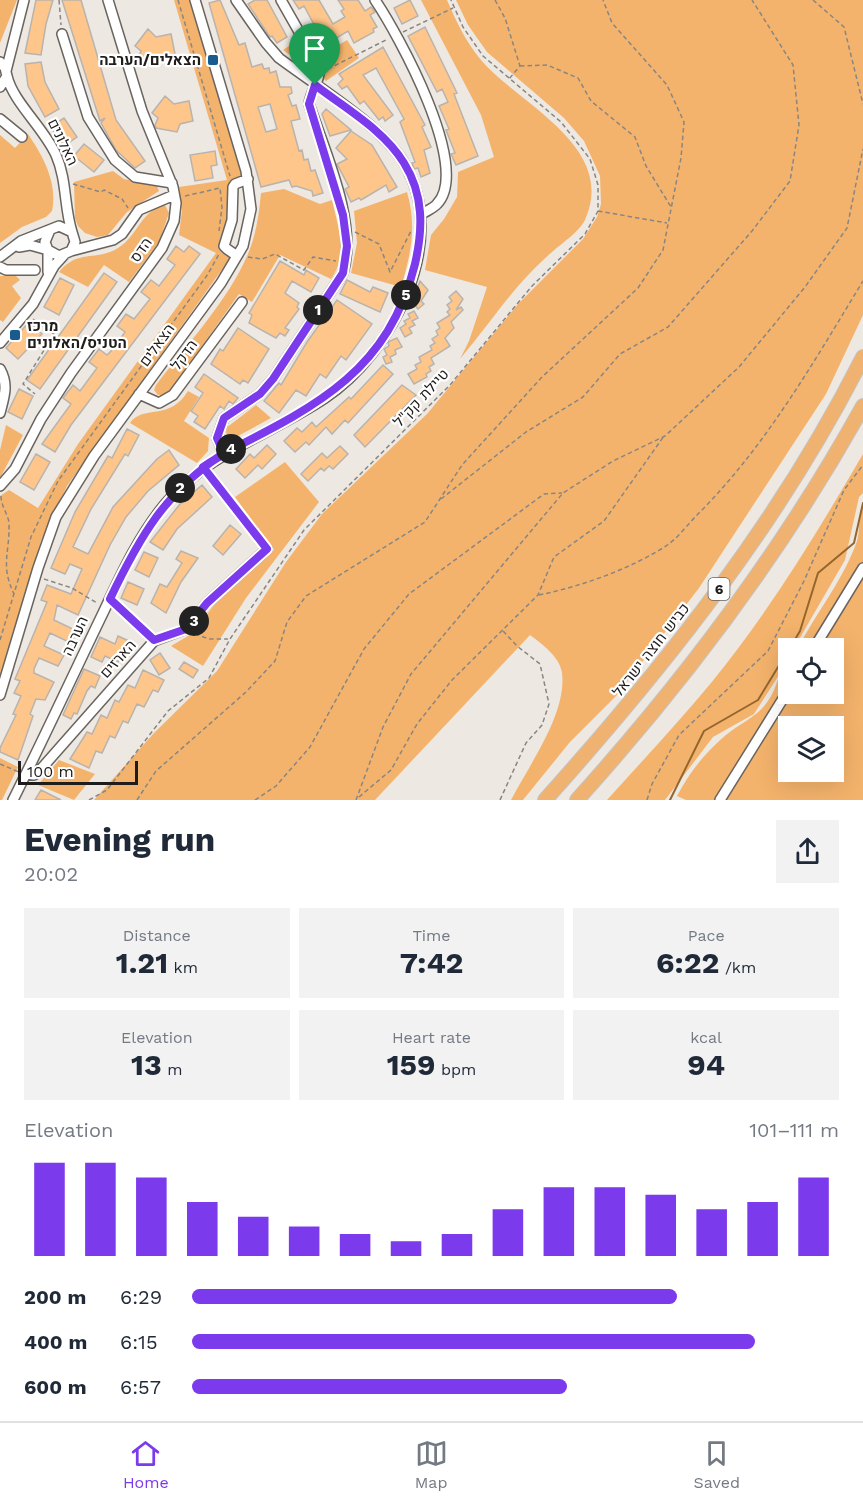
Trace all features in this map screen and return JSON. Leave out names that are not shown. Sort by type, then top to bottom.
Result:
[{"type":"highway","name":"כביש חוצה ישראל","points":[[545,800],[663,663],[731,572],[797,473],[863,357]]},
{"type":"highway","name":"6","points":[[577,800],[674,688],[725,621],[806,503],[863,406]]},
{"type":"street","points":[[0,87],[6,74],[24,0]]},
{"type":"street","name":"הדס","points":[[0,486],[15,469],[41,419],[71,373],[169,236],[174,221],[172,183],[142,111],[108,0]]},
{"type":"street","name":"הצאלים","points":[[0,695],[56,517],[72,489],[221,283],[238,254],[250,217],[248,179],[195,0]]},
{"type":"street","name":"הערבה","points":[[13,800],[134,549],[149,525],[172,497],[203,467],[224,453],[308,409],[347,381],[365,363],[400,310],[416,258],[422,214],[413,179],[397,153],[374,130],[279,58],[236,0]]},
{"type":"street","points":[[224,453],[217,438],[224,418],[260,394],[273,379],[343,273],[346,262],[345,231],[335,183],[309,104],[320,75],[316,58],[281,0]]},
{"type":"street","points":[[375,0],[397,34],[428,97],[444,154],[446,180],[442,195],[437,204],[422,214]]},
{"type":"street","points":[[62,34],[88,117],[115,160],[135,177],[172,183]]},
{"type":"street","points":[[0,56],[7,50],[14,37]]},
{"type":"street","name":"האלונים","points":[[0,62],[9,86],[50,143],[64,181],[73,235]]},
{"type":"street","name":"האלונים","points":[[0,92],[24,107]]},
{"type":"street","points":[[0,119],[22,137]]},
{"type":"street","points":[[238,254],[227,249],[225,241],[232,220],[233,187],[248,179]]},
{"type":"street","name":"האלונים","points":[[52,228],[63,212],[65,195]]},
{"type":"street","points":[[2,255],[30,245],[48,250],[55,255],[103,244],[122,234],[133,217],[147,205],[174,197]]},
{"type":"street","points":[[2,255],[21,241],[52,228],[64,227],[73,235],[93,245]]},
{"type":"street","points":[[46,280],[48,250],[45,242],[52,228]]},
{"type":"street","points":[[0,343],[25,314],[46,280],[68,253],[73,235]]},
{"type":"street","points":[[0,267],[6,270],[35,270]]},
{"type":"street","name":"הדקל","points":[[140,394],[159,403],[173,395],[242,302]]},
{"type":"street","points":[[0,369],[6,382],[6,391],[0,413]]},
{"type":"street","name":"הארזים","points":[[26,774],[34,775],[41,769],[154,640],[186,629],[207,603],[267,549]]},
{"type":"street","points":[[819,638],[863,568]]},
{"type":"street","points":[[720,800],[780,704]]},
{"type":"path","points":[[59,0],[62,34]]},
{"type":"path","points":[[178,0],[231,175],[228,181]]},
{"type":"path","points":[[451,0],[472,41],[509,80],[561,122],[590,159],[598,185],[598,211],[668,223]]},
{"type":"path","points":[[495,0],[505,18],[520,66]]},
{"type":"path","points":[[136,800],[156,771],[246,692],[275,661],[287,622],[306,596],[425,522],[462,465],[542,377],[638,288],[663,250],[681,158],[684,122],[667,85],[612,23],[603,0]]},
{"type":"path","points":[[440,500],[526,432],[583,397],[620,354],[668,327],[752,231],[790,181],[800,125],[793,65],[752,0]]},
{"type":"path","points":[[813,0],[844,27],[863,104]]},
{"type":"path","points":[[320,75],[352,56],[454,7]]},
{"type":"path","points":[[509,80],[520,66],[547,65],[578,78],[591,101],[634,137],[646,166],[671,208]]},
{"type":"path","points":[[357,799],[391,770],[417,724],[452,681],[538,595],[554,557],[604,521],[665,436],[739,367],[805,287],[847,228],[863,148]]},
{"type":"path","points":[[64,181],[122,199],[133,217]]},
{"type":"path","points":[[174,197],[220,188],[222,207],[219,235],[221,235],[226,200]]},
{"type":"path","name":"טיילת קק\"ל","points":[[89,800],[107,790],[168,711],[209,678],[230,639],[304,530],[450,385],[532,286],[585,234],[598,211]]},
{"type":"path","points":[[345,231],[358,232],[379,244],[390,272],[411,232]]},
{"type":"path","points":[[0,640],[31,537],[58,481],[208,274],[220,255],[218,248]]},
{"type":"path","points":[[238,254],[252,259],[262,259],[275,254],[304,270],[313,257],[346,262]]},
{"type":"path","points":[[538,595],[567,589],[597,578],[667,545],[719,493],[771,430],[863,281]]},
{"type":"path","points":[[25,314],[54,334],[23,384],[35,394]]},
{"type":"path","points":[[357,799],[383,727],[411,674],[563,493],[613,461],[665,436]]},
{"type":"path","points":[[647,800],[652,784],[680,735],[768,651],[804,581],[844,490],[863,465]]},
{"type":"path","points":[[203,467],[267,549]]},
{"type":"path","points":[[0,486],[1,506],[9,521],[2,556]]},
{"type":"path","points":[[255,800],[276,786],[310,747],[364,649],[409,594],[544,494],[563,493]]},
{"type":"path","points":[[36,576],[72,588],[108,604],[154,640]]},
{"type":"path","points":[[3,582],[14,594]]},
{"type":"path","points":[[500,800],[526,743],[542,725],[549,704],[540,664],[517,646],[502,630]]},
{"type":"path","points":[[179,633],[193,633],[209,639],[230,639]]},
{"type":"path","points":[[0,764],[26,774]]},
{"type":"shaded area","points":[[0,0],[17,0],[0,43]]},
{"type":"shaded area","points":[[174,0],[189,0],[241,172],[242,177],[232,180],[228,186],[227,219],[219,247],[231,257],[67,486],[41,541],[0,676],[0,496],[9,490],[38,508],[78,444],[216,253],[179,235],[182,210],[179,187],[227,180]]},
{"type":"shaded area","points":[[421,0],[447,0],[462,31],[481,60],[539,110],[576,148],[588,170],[592,194],[585,220],[575,233],[526,278],[460,359],[469,341],[487,287],[425,270],[431,235],[457,197],[458,172],[494,157],[481,115]]},
{"type":"shaded area","points":[[456,0],[863,0],[863,315],[826,394],[699,588],[616,696],[570,742],[523,800],[511,800],[553,722],[562,689],[561,667],[550,651],[530,635],[375,800],[94,800],[154,733],[217,671],[286,562],[322,514],[427,414],[519,303],[583,239],[597,217],[601,204],[600,176],[584,141],[564,118],[487,52],[468,25]]},
{"type":"shaded area","points":[[347,40],[359,58],[326,81],[322,77],[324,54]]},
{"type":"shaded area","points":[[296,41],[311,66],[309,69],[283,50]]},
{"type":"shaded area","points":[[28,134],[48,170],[53,190],[52,211],[46,217],[22,227],[0,243],[0,135],[15,148]]},
{"type":"shaded area","points":[[113,171],[124,179],[157,186],[159,191],[127,212],[108,235],[97,237],[85,233],[78,226],[75,218],[74,182]]},
{"type":"shaded area","points":[[284,189],[320,204],[332,200],[341,250],[340,260],[331,279],[280,255],[252,302],[239,294],[171,390],[165,395],[158,395],[154,390],[156,385],[218,306],[239,272],[255,233],[261,193]]},
{"type":"shaded area","points":[[407,192],[412,217],[412,240],[401,287],[351,273],[357,243],[354,211]]},
{"type":"shaded area","points":[[165,205],[169,213],[159,242],[129,282],[104,265],[88,287],[59,272],[74,260],[118,248],[125,243],[144,218]]},
{"type":"shaded area","points":[[0,276],[16,276],[20,280],[12,286],[21,298],[3,322],[0,320]]},
{"type":"shaded area","points":[[188,391],[199,397],[184,421],[209,438],[208,451],[197,463],[130,423],[142,414],[165,410],[173,406]]},
{"type":"shaded area","points":[[256,405],[271,418],[227,442],[226,428]]},
{"type":"shaded area","points":[[6,425],[23,435],[0,478],[0,450]]},
{"type":"shaded area","points":[[863,454],[863,493],[859,497],[845,560],[800,638],[778,638],[778,677],[754,714],[713,737],[665,800],[607,800],[711,683],[753,628],[810,542]]},
{"type":"shaded area","points":[[285,462],[319,502],[246,598],[203,666],[171,646],[193,633],[214,605],[274,550],[235,497]]},
{"type":"shaded area","points":[[863,505],[863,800],[686,800],[677,796],[694,768],[710,750],[726,735],[762,709],[778,678],[778,704],[844,704],[844,638],[804,638],[851,555],[857,541]]},
{"type":"shaded area","points":[[0,758],[18,767],[2,800],[0,800]]},
{"type":"shaded area","points":[[59,760],[95,774],[74,800],[38,785]]},
{"type":"building","points":[[36,0],[53,0],[41,55],[25,53]]},
{"type":"building","points":[[62,0],[81,0],[116,120],[145,161],[135,168],[116,150],[101,123],[105,118],[100,121]]},
{"type":"building","points":[[220,0],[239,45],[245,43],[252,67],[262,64],[264,69],[269,68],[270,73],[276,71],[280,87],[291,87],[292,93],[288,95],[292,106],[296,105],[300,119],[291,121],[299,151],[302,150],[304,160],[308,159],[311,171],[315,170],[323,193],[313,196],[312,191],[292,187],[289,180],[261,187],[209,3]],"holes":[[[270,104],[277,129],[266,132],[258,107]]]},
{"type":"building","points":[[255,0],[267,0],[287,37],[277,43],[272,36],[270,37],[248,4]]},
{"type":"building","points":[[293,0],[319,0],[333,24],[345,17],[341,11],[344,9],[338,0],[358,0],[365,11],[371,7],[375,12],[370,15],[377,27],[373,29],[374,32],[354,43],[348,31],[325,45],[304,6],[299,9]]},
{"type":"building","points":[[410,0],[418,16],[402,24],[394,8]]},
{"type":"building","points":[[425,27],[457,93],[454,94],[478,156],[456,165],[451,154],[455,153],[446,130],[449,129],[439,106],[448,102],[442,89],[437,92],[408,36]]},
{"type":"building","points":[[148,29],[156,37],[171,34],[175,54],[162,56],[159,65],[137,60],[141,51],[135,46]]},
{"type":"building","points":[[383,47],[425,125],[422,127],[431,147],[424,150],[430,173],[421,177],[418,168],[414,169],[412,163],[415,162],[400,122],[404,119],[376,68],[363,75],[393,115],[385,121],[383,117],[379,120],[364,101],[360,104],[347,86],[342,89],[338,84],[343,79],[339,74]]},
{"type":"building","points":[[41,62],[45,82],[59,109],[45,117],[28,86],[25,64]]},
{"type":"building","points":[[165,96],[174,104],[189,101],[193,121],[180,124],[177,132],[156,128],[155,125],[158,118],[152,113]]},
{"type":"building","points":[[326,109],[351,130],[330,136],[322,114]]},
{"type":"building","points":[[64,118],[77,137],[64,146],[50,127]]},
{"type":"building","points":[[351,131],[372,145],[397,187],[389,192],[386,185],[361,200],[359,198],[351,202],[345,189],[349,187],[337,164],[347,159],[336,148]]},
{"type":"building","points":[[84,144],[104,160],[94,172],[74,156]]},
{"type":"building","points":[[215,151],[217,165],[211,166],[213,178],[195,181],[190,155]]},
{"type":"building","points":[[176,246],[184,252],[189,246],[200,254],[71,425],[55,452],[42,444],[71,404],[63,398],[73,385],[80,391],[97,368],[89,362],[99,349],[107,355],[113,349],[125,332],[117,326],[126,314],[134,319],[150,299],[141,292],[151,280],[159,286],[175,265],[167,259]]},
{"type":"building","points":[[280,261],[304,275],[306,270],[319,278],[311,292],[292,281],[285,293],[299,303],[297,307],[299,309],[285,328],[289,330],[285,336],[280,333],[276,338],[249,323],[252,315],[249,313]]},
{"type":"building","points":[[104,273],[117,282],[40,389],[27,380]]},
{"type":"building","points":[[60,278],[74,285],[59,315],[44,307]]},
{"type":"building","points":[[347,280],[370,292],[373,287],[388,293],[380,312],[340,294]]},
{"type":"building","points":[[420,281],[428,290],[421,301],[424,304],[418,309],[412,302]]},
{"type":"building","points":[[456,291],[463,299],[456,310],[461,307],[463,310],[451,322],[454,328],[445,338],[450,346],[431,358],[434,364],[429,367],[431,371],[426,374],[427,377],[414,384],[408,374],[417,369],[415,365],[421,362],[419,357],[432,350],[430,346],[435,343],[432,339],[438,335],[436,331],[440,328],[437,323],[450,315],[447,312],[450,309],[447,305],[452,301],[449,297]]},
{"type":"building","points":[[337,300],[372,324],[346,360],[341,356],[326,378],[320,374],[306,396],[296,390],[279,413],[264,401],[279,383],[281,385],[307,342]]},
{"type":"building","points":[[414,311],[418,318],[412,321],[415,325],[409,328],[412,333],[405,337],[400,328],[406,324],[404,321],[410,318],[408,314]]},
{"type":"building","points":[[29,322],[42,334],[18,359],[6,348]]},
{"type":"building","points":[[238,328],[269,349],[248,383],[243,380],[240,384],[211,364],[220,349],[223,351]]},
{"type":"building","points":[[397,338],[402,347],[395,350],[396,354],[390,357],[392,362],[386,364],[383,357],[387,355],[384,349],[389,346],[388,342]]},
{"type":"building","points":[[383,365],[393,374],[348,423],[345,420],[332,434],[326,427],[309,445],[306,442],[295,452],[284,441],[297,428],[302,432],[312,422],[316,427],[349,397],[351,399]]},
{"type":"building","points":[[204,374],[238,398],[233,404],[229,401],[224,409],[220,406],[205,429],[194,422],[198,416],[191,411],[203,393],[195,387]]},
{"type":"building","points":[[402,385],[416,395],[365,447],[354,435]]},
{"type":"building","points":[[19,389],[33,396],[22,419],[8,412]]},
{"type":"building","points":[[127,429],[139,435],[128,456],[125,454],[91,509],[73,547],[88,554],[113,507],[157,459],[169,450],[179,465],[148,491],[126,517],[110,545],[78,615],[57,605],[54,620],[77,631],[71,643],[50,633],[44,646],[64,655],[58,666],[39,658],[34,669],[34,673],[54,682],[45,700],[36,699],[30,714],[33,716],[18,760],[0,752],[0,748],[16,715],[13,714],[21,696],[14,693],[20,681],[15,679],[47,602],[41,600],[47,585],[71,594],[82,569],[70,564],[65,574],[51,568],[75,512],[108,456],[112,458]]},
{"type":"building","points":[[267,445],[276,454],[262,469],[258,465],[245,478],[236,469],[250,454],[254,458]]},
{"type":"building","points":[[340,446],[348,454],[333,469],[329,466],[324,471],[321,468],[308,481],[301,474],[322,453],[327,458]]},
{"type":"building","points":[[36,454],[50,462],[34,490],[20,482]]},
{"type":"building","points":[[202,485],[212,497],[177,529],[163,550],[150,542],[180,504]]},
{"type":"building","points":[[230,525],[241,534],[223,555],[213,546]]},
{"type":"building","points":[[181,551],[198,558],[181,582],[166,613],[151,603],[160,584],[167,587],[182,563],[176,559]]},
{"type":"building","points":[[144,552],[158,558],[149,577],[135,570]]},
{"type":"building","points":[[128,582],[144,589],[137,605],[121,598]]},
{"type":"building","points":[[118,636],[129,641],[128,644],[131,646],[128,651],[124,649],[118,662],[105,656],[102,662],[91,657],[100,637],[115,644]]},
{"type":"building","points":[[160,653],[170,668],[159,675],[150,660]]},
{"type":"building","points":[[184,662],[198,670],[193,678],[179,669]]},
{"type":"building","points":[[84,669],[100,676],[95,688],[91,686],[87,691],[77,714],[74,713],[71,719],[63,715]]},
{"type":"building","points":[[143,670],[164,680],[158,692],[153,690],[144,707],[137,704],[128,723],[123,721],[115,738],[110,736],[102,753],[96,751],[89,768],[70,759],[87,732],[92,734],[101,715],[107,718],[115,700],[119,702],[128,685],[135,688]]},
{"type":"building","points":[[41,790],[61,800],[35,800]]},
{"type":"waterway","points":[[796,638],[818,573],[854,543],[863,503]]},
{"type":"waterway","points":[[670,800],[704,731],[758,700],[778,667]]},
{"type":"place","name":"הצאלים/הערבה","points":[[213,60]]},
{"type":"place","name":"מרכז הטניס/האלונים","points":[[15,335]]},
{"type":"route","points":[[315,85],[310,94],[309,104],[343,215],[347,246],[343,273],[273,379],[260,394],[224,418],[217,438],[224,453],[203,467],[165,504],[134,549],[110,599],[154,640],[186,629],[207,603],[267,549],[203,467],[209,463],[224,453],[308,409],[347,381],[365,363],[389,330],[400,310],[410,283],[421,235],[422,214],[413,179],[404,162],[390,145],[315,85]]}]
